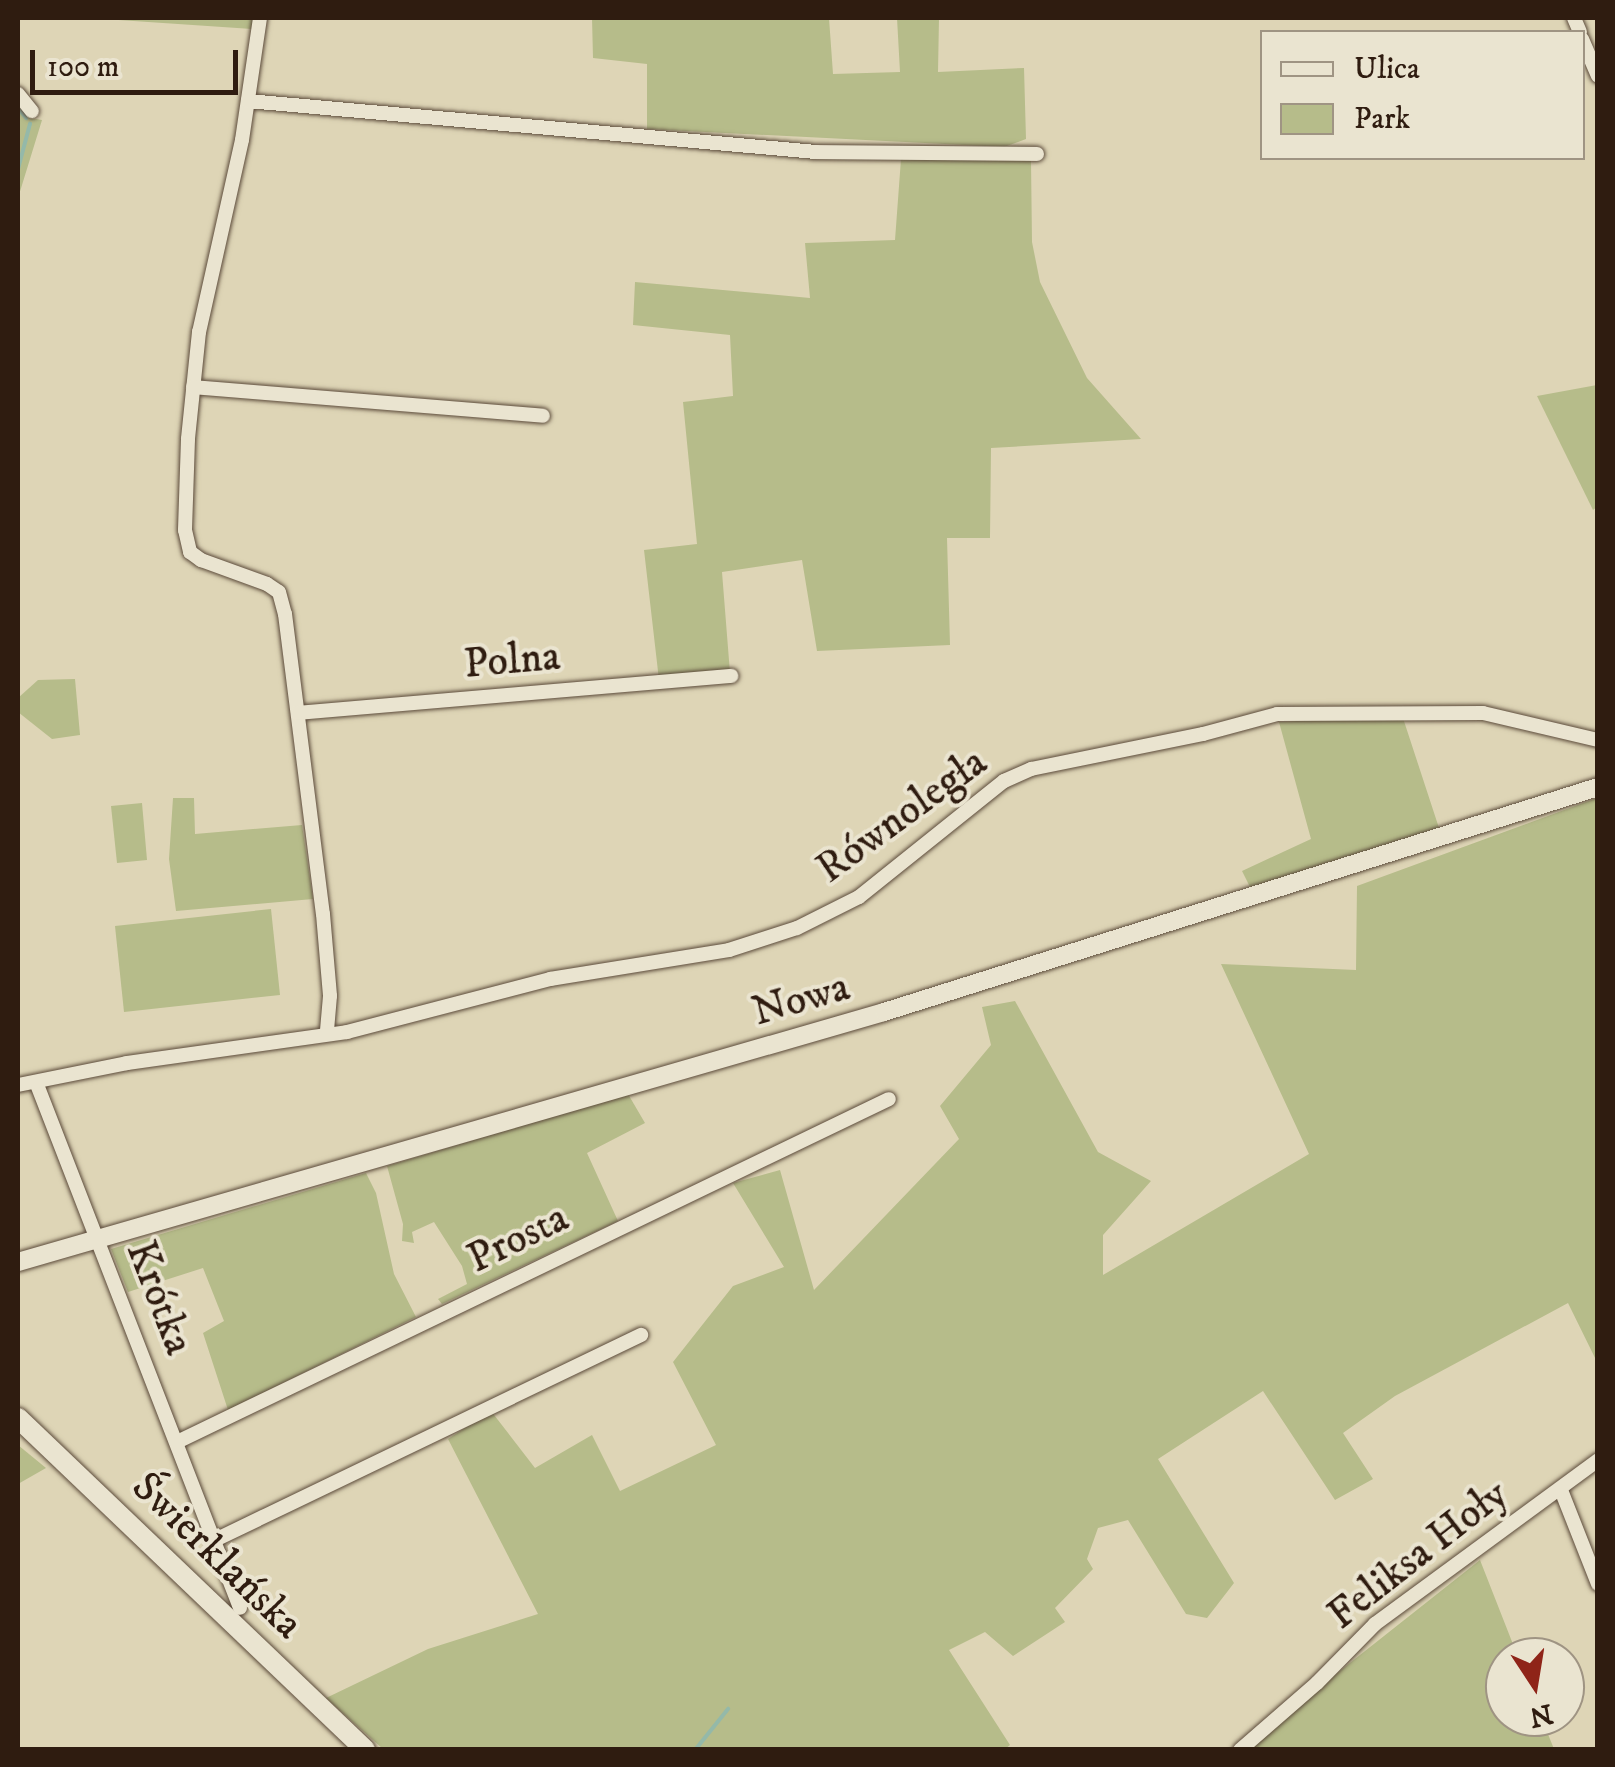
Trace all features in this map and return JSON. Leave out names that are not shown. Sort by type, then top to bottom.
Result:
[{"type":"main road","name":"Świerklańska","points":[[18,1418],[365,1750]]},
{"type":"street","points":[[260,18],[248,101],[204,306],[193,387],[186,544],[201,560],[279,592],[323,914],[330,996],[327,1034]]},
{"type":"street","points":[[1585,45],[1598,76]]},
{"type":"street","points":[[18,94],[32,111]]},
{"type":"street","points":[[248,101],[816,152],[1037,154]]},
{"type":"street","points":[[193,387],[543,416]]},
{"type":"street","name":"Polna","points":[[298,713],[731,676]]},
{"type":"street","name":"Równoległa","points":[[18,1085],[127,1063],[327,1034],[550,979],[729,950],[796,928],[860,897],[1004,781],[1031,769],[1203,734],[1277,714],[1483,713],[1598,740]]},
{"type":"street","name":"Nowa","points":[[18,1262],[884,1012],[1598,787]]},
{"type":"street","name":"Krótka","points":[[36,1082],[240,1608]]},
{"type":"street","name":"Prosta","points":[[177,1442],[889,1100]]},
{"type":"street","points":[[214,1540],[641,1335]]},
{"type":"street","name":"Feliksa Hoły","points":[[1240,1750],[1317,1683],[1375,1624],[1598,1460]]},
{"type":"street","points":[[1561,1490],[1598,1584]]},
{"type":"green space","points":[[89,18],[254,18],[252,29]]},
{"type":"green space","points":[[592,18],[829,18],[833,74],[900,72],[897,18],[939,18],[938,72],[1024,68],[1026,139],[1004,147],[647,129],[647,64],[593,58]]},
{"type":"green space","points":[[18,102],[31,118],[42,120],[18,198]]},
{"type":"green space","points":[[901,159],[1031,161],[1032,242],[1040,282],[1087,378],[1141,439],[991,448],[990,538],[947,538],[950,645],[817,651],[802,560],[722,572],[730,673],[659,680],[644,550],[697,544],[683,402],[733,396],[730,335],[633,325],[635,282],[810,298],[805,243],[895,240]]},
{"type":"green space","points":[[1597,385],[1598,506],[1593,510],[1537,396]]},
{"type":"green space","points":[[75,679],[80,735],[52,739],[18,712],[18,698],[38,680]]},
{"type":"green space","points":[[1402,715],[1439,828],[1251,889],[1242,871],[1311,839],[1279,722]]},
{"type":"green space","points":[[173,798],[194,798],[195,834],[302,825],[313,899],[176,911],[169,859]]},
{"type":"green space","points":[[1597,798],[1597,1362],[1568,1303],[1395,1396],[1343,1433],[1373,1479],[1335,1500],[1263,1391],[1158,1459],[1234,1583],[1207,1618],[1186,1614],[1128,1520],[1098,1528],[1087,1559],[1093,1569],[1055,1608],[1065,1622],[1013,1656],[985,1632],[949,1650],[1010,1745],[1005,1749],[383,1749],[326,1698],[428,1649],[538,1614],[448,1439],[491,1411],[535,1468],[592,1435],[620,1491],[716,1445],[673,1362],[733,1286],[784,1267],[733,1183],[780,1170],[814,1290],[959,1139],[940,1106],[991,1045],[982,1007],[1015,1001],[1098,1152],[1151,1181],[1103,1235],[1103,1275],[1309,1154],[1221,964],[1356,970],[1357,886]]},
{"type":"green space","points":[[142,803],[147,860],[117,863],[111,806]]},
{"type":"green space","points":[[271,909],[280,995],[124,1012],[115,926]]},
{"type":"green space","points":[[628,1094],[645,1123],[587,1153],[618,1221],[442,1304],[438,1299],[467,1284],[462,1266],[434,1222],[412,1232],[414,1243],[402,1241],[403,1224],[387,1166]]},
{"type":"green space","points":[[366,1173],[376,1193],[394,1274],[416,1317],[228,1410],[203,1333],[224,1321],[203,1268],[128,1292],[111,1249]]},
{"type":"green space","points":[[18,1445],[46,1468],[18,1484]]},
{"type":"green space","points":[[1480,1560],[1510,1637],[1485,1637],[1485,1737],[1549,1737],[1554,1749],[1240,1750]]},
{"type":"waterway","points":[[18,108],[26,118]]},
{"type":"waterway","points":[[18,169],[30,124]]},
{"type":"waterway","points":[[695,1750],[728,1709]]}]
